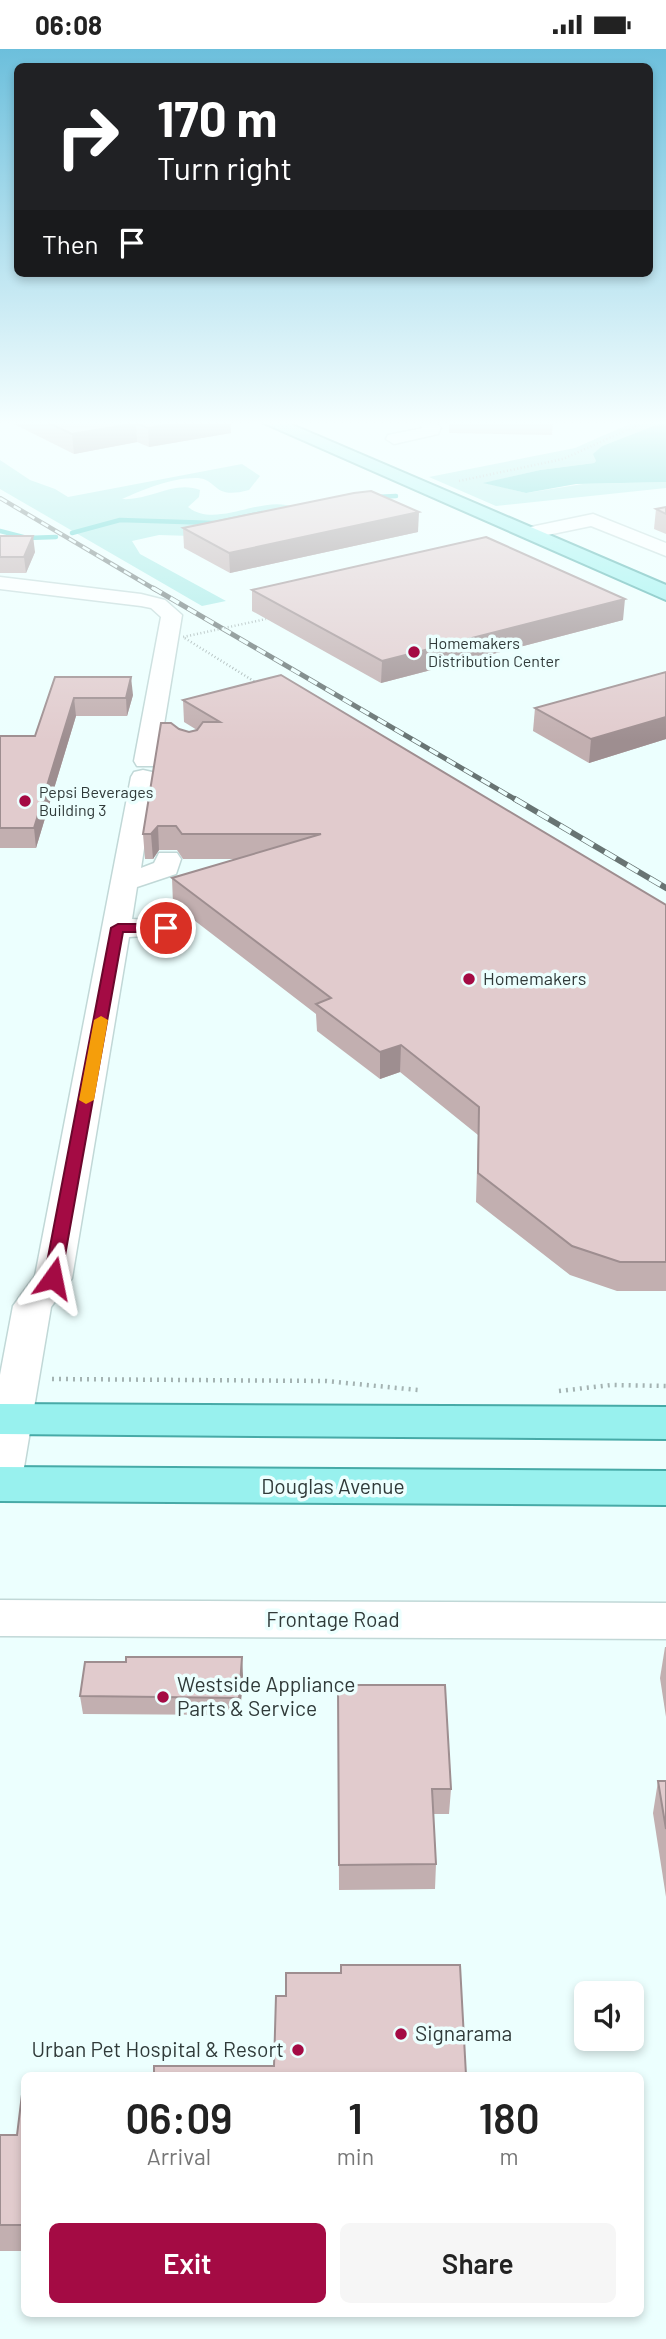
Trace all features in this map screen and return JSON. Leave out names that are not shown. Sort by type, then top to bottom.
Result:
[{"type":"main road","points":[[514,527],[666,593]]},
{"type":"main road","points":[[544,527],[666,578]]},
{"type":"main road","points":[[10,1405],[666,1423]]},
{"type":"main road","name":"Douglas Avenue","points":[[0,1485],[666,1488]]},
{"type":"street","points":[[528,533],[559,527]]},
{"type":"street","points":[[610,527],[666,550]]},
{"type":"street","points":[[0,583],[141,600],[158,604],[172,615],[161,735],[145,769],[53,1278],[32,1306],[10,1405],[0,1485]]},
{"type":"street","points":[[126,882],[166,868],[168,859]]},
{"type":"street","points":[[118,928],[166,928]]},
{"type":"street","name":"Frontage Road","points":[[0,1618],[666,1621]]},
{"type":"path","points":[[261,685],[183,637],[266,619]]},
{"type":"path","points":[[10,1405],[326,1381],[432,1392]]},
{"type":"path","points":[[544,1392],[611,1385],[666,1386]]},
{"type":"shaded area","points":[[65,527],[238,527],[192,536],[159,535],[132,541],[140,554],[226,601],[202,606]]},
{"type":"building","points":[[189,527],[350,527],[229,553],[183,528]]},
{"type":"building","points":[[0,536],[33,536],[24,557],[0,557]]},
{"type":"building","name":"Homemakers Distribution Center","points":[[486,537],[625,599],[382,661],[252,590]]},
{"type":"building","points":[[666,672],[666,717],[591,739],[535,708]]},
{"type":"building","name":"Homemakers","points":[[281,675],[666,905],[666,1262],[620,1262],[572,1246],[478,1173],[479,1107],[401,1045],[380,1052],[316,1004],[331,998],[172,878],[321,834],[182,834],[176,826],[158,826],[151,834],[143,834],[161,723],[171,723],[189,732],[197,730],[203,722],[220,722],[183,700]]},
{"type":"building","points":[[55,677],[131,677],[126,698],[74,698],[34,828],[0,828],[0,736],[35,736]]},
{"type":"building","points":[[126,1657],[242,1657],[239,1698],[80,1696],[85,1662],[126,1662]]},
{"type":"building","points":[[338,1685],[445,1685],[451,1789],[432,1789],[436,1864],[339,1865]]},
{"type":"building","points":[[658,1781],[666,1781],[666,1829]]},
{"type":"building","points":[[341,1965],[460,1965],[466,2072],[154,2072],[154,2066],[274,2066],[276,1996],[286,1996],[286,1973],[341,1973]]},
{"type":"building","points":[[21,2102],[21,2225],[0,2225],[0,2135],[17,2135]]},
{"type":"waterway","points":[[72,533],[95,527]]},
{"type":"waterway","points":[[0,531],[27,538],[56,537]]},
{"type":"railway","points":[[49,527],[156,590]]},
{"type":"railway","points":[[153,588],[518,801]]},
{"type":"railway","points":[[515,799],[666,888]]},
{"type":"slow traffic","points":[[86,1100],[101,1020]]},
{"type":"place","name":"Homemakers Distribution Center","points":[[414,652]]},
{"type":"place","name":"Pepsi Beverages Building 3","points":[[25,801]]},
{"type":"place","name":"Homemakers","points":[[469,979]]},
{"type":"place","name":"Westside Appliance Parts & Service","points":[[163,1697]]},
{"type":"place","name":"Signarama","points":[[401,2034]]},
{"type":"place","name":"Urban Pet Hospital & Resort","points":[[298,2050]]},
{"type":"route","points":[[53,1278],[118,928],[166,928]]}]
